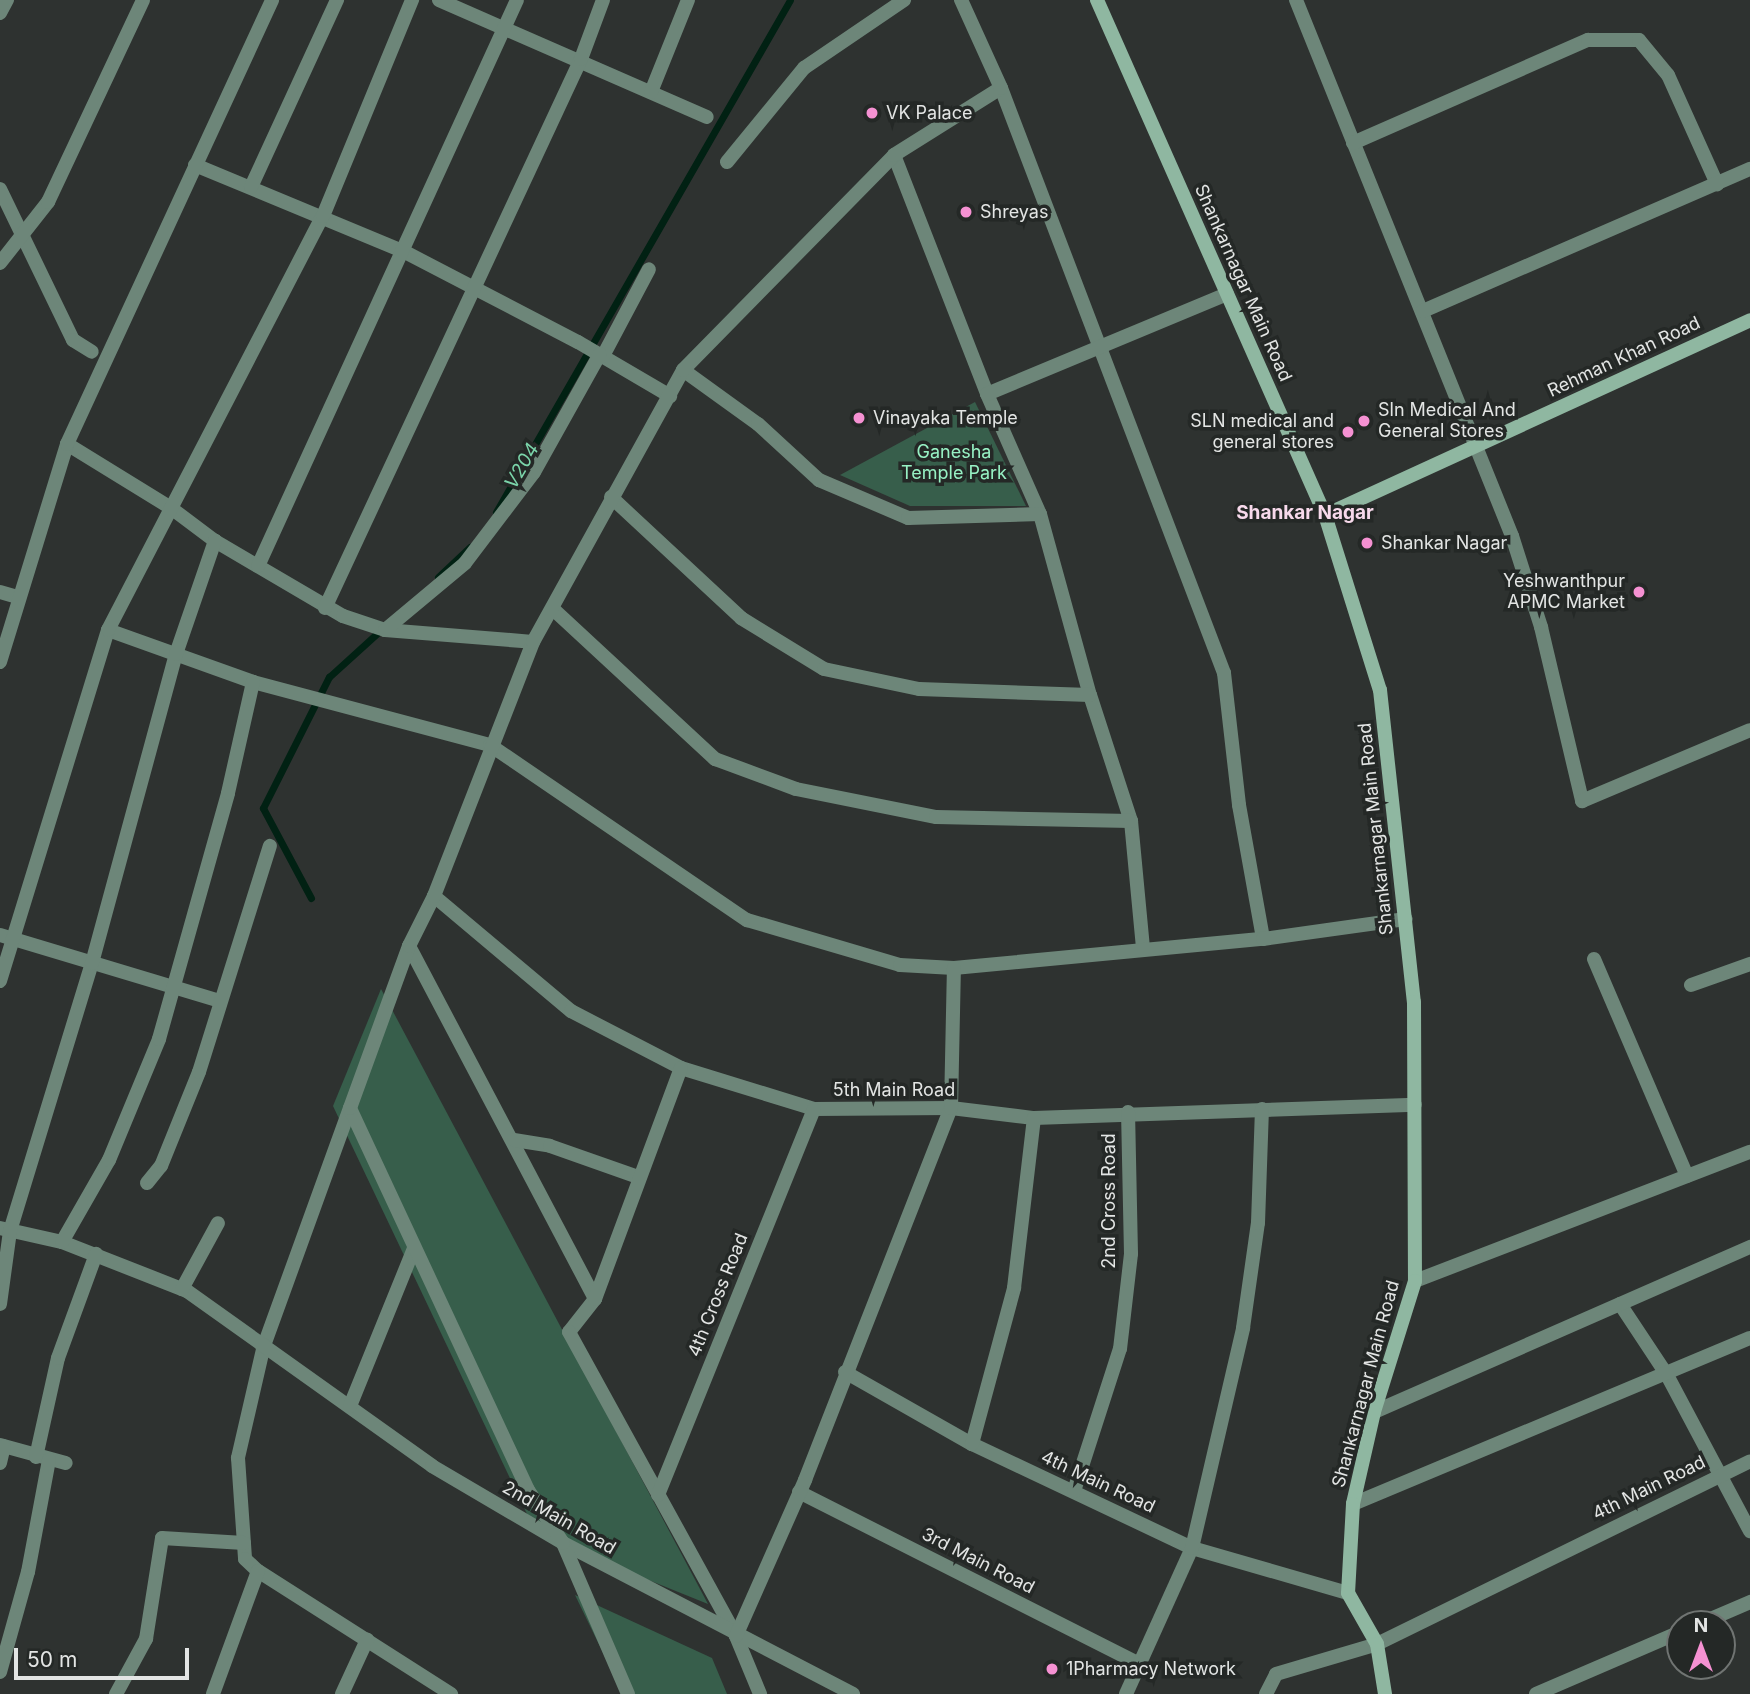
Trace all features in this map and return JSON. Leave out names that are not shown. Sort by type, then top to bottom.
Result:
[{"type":"street","points":[[0,13],[7,0]]},
{"type":"street","points":[[0,263],[48,202],[143,0]]},
{"type":"street","points":[[0,662],[67,444],[272,0]]},
{"type":"street","points":[[251,187],[337,0]]},
{"type":"street","points":[[0,981],[6,937],[108,630],[323,216],[412,0]]},
{"type":"street","points":[[439,0],[581,59],[707,117]]},
{"type":"street","points":[[258,566],[517,0]]},
{"type":"street","points":[[325,608],[581,59],[603,0]]},
{"type":"street","points":[[651,92],[688,0]]},
{"type":"street","points":[[727,162],[804,68],[904,0]]},
{"type":"street","points":[[961,0],[1001,88],[1224,673],[1239,805],[1263,939]]},
{"type":"street","name":"Shankarnagar Main Road","points":[[1097,0],[1325,515],[1380,690],[1414,1002],[1415,1281],[1374,1412],[1353,1504],[1348,1593]]},
{"type":"street","points":[[1296,0],[1513,536],[1541,626],[1582,801],[1750,730]]},
{"type":"street","points":[[1353,143],[1588,40],[1639,40],[1668,75],[1717,184]]},
{"type":"street","points":[[451,1694],[258,1571],[246,1559],[238,1458],[264,1345],[409,946],[434,896],[490,746],[533,642],[683,370],[894,155],[1001,88]]},
{"type":"street","points":[[894,155],[987,394],[1040,514],[1090,695],[1131,821],[1143,950]]},
{"type":"street","points":[[195,165],[403,251],[580,343],[670,396]]},
{"type":"street","points":[[1423,311],[1750,169]]},
{"type":"street","points":[[0,189],[25,234],[73,340],[92,352]]},
{"type":"street","points":[[378,627],[465,563],[534,472],[649,269]]},
{"type":"street","points":[[987,394],[1227,294]]},
{"type":"street","name":"Rehman Khan Road","points":[[1325,515],[1750,320]]},
{"type":"street","points":[[683,370],[758,424],[819,480],[908,518],[1040,514]]},
{"type":"street","points":[[67,444],[172,508],[215,541],[325,608],[378,627],[533,642]]},
{"type":"street","points":[[611,497],[741,618],[824,669],[919,689],[1090,695]]},
{"type":"street","points":[[0,1304],[5,1230],[92,963],[176,654],[215,541]]},
{"type":"street","points":[[0,592],[18,597]]},
{"type":"street","points":[[553,609],[715,759],[784,785],[936,817],[1131,821]]},
{"type":"street","points":[[108,630],[253,682],[490,746],[747,920],[900,965],[954,968],[1263,939],[1406,919]]},
{"type":"street","points":[[62,1242],[109,1160],[143,1085],[176,987],[253,682]]},
{"type":"street","points":[[147,1183],[161,1166],[192,1090],[270,846]]},
{"type":"street","name":"5th Main Road","points":[[434,896],[571,1011],[681,1068],[814,1109],[951,1108],[1034,1118],[1128,1112],[1415,1105]]},
{"type":"street","points":[[6,937],[220,1001]]},
{"type":"street","points":[[409,946],[514,1140],[595,1299]]},
{"type":"street","points":[[1594,959],[1687,1176]]},
{"type":"street","points":[[1691,985],[1750,964]]},
{"type":"street","points":[[736,1636],[799,1492],[951,1108],[954,968]]},
{"type":"street","points":[[681,1068],[638,1177],[595,1299],[569,1332],[736,1636],[760,1694]]},
{"type":"street","points":[[349,1108],[380,1166],[414,1248],[528,1490],[563,1544],[628,1694]]},
{"type":"street","name":"4th Cross Road","points":[[658,1495],[814,1109]]},
{"type":"street","points":[[1126,1694],[1192,1549],[1243,1328],[1258,1223],[1262,1109]]},
{"type":"street","name":"2nd Cross Road","points":[[1074,1491],[1120,1349],[1130,1254],[1128,1112]]},
{"type":"street","points":[[972,1444],[1014,1287],[1034,1118]]},
{"type":"street","points":[[514,1140],[550,1146],[638,1177]]},
{"type":"street","points":[[1415,1281],[1750,1152]]},
{"type":"street","points":[[182,1289],[218,1223]]},
{"type":"street","name":"2nd Main Road","points":[[5,1230],[62,1242],[117,1261],[182,1289],[432,1466],[563,1544],[736,1636],[853,1694]]},
{"type":"street","points":[[1374,1412],[1750,1247]]},
{"type":"street","points":[[350,1406],[414,1248]]},
{"type":"street","points":[[0,1672],[27,1572],[58,1358],[96,1254]]},
{"type":"street","points":[[1620,1304],[1667,1375],[1717,1476],[1750,1531]]},
{"type":"street","points":[[1353,1504],[1667,1375],[1750,1338]]},
{"type":"street","name":"4th Main Road","points":[[845,1371],[972,1444],[1192,1549],[1348,1593]]},
{"type":"street","points":[[0,1463],[2,1446],[65,1463]]},
{"type":"street","name":"4th Main Road","points":[[1266,1694],[1276,1674],[1377,1644],[1750,1461]]},
{"type":"street","name":"3rd Main Road","points":[[799,1492],[1140,1664]]},
{"type":"street","points":[[116,1694],[146,1639],[162,1538],[244,1543]]},
{"type":"street","points":[[214,1694],[258,1571]]},
{"type":"street","points":[[1348,1593],[1377,1644],[1385,1694]]},
{"type":"street","points":[[1731,1610],[1750,1602]]},
{"type":"street","points":[[1536,1694],[1666,1638]]},
{"type":"street","points":[[342,1694],[367,1640]]},
{"type":"green space","name":"Ganesha Temple Park","points":[[975,402],[1026,506],[910,506],[840,475]]},
{"type":"green space","points":[[381,989],[708,1604],[537,1535],[333,1106]]},
{"type":"green space","points":[[575,1595],[712,1658],[727,1694],[623,1694]]},
{"type":"waterway","name":"V204","points":[[496,512],[790,0]]},
{"type":"waterway","name":"V204","points":[[438,577],[470,547]]},
{"type":"waterway","name":"V204","points":[[311,898],[263,808],[329,677],[383,628]]},
{"type":"place","name":"VK Palace","points":[[872,113]]},
{"type":"place","name":"Shreyas","points":[[966,212]]},
{"type":"place","name":"Vinayaka Temple","points":[[859,418]]},
{"type":"place","name":"Sln Medical And General Stores","points":[[1364,421]]},
{"type":"place","name":"SLN medical and general stores","points":[[1348,432]]},
{"type":"place","name":"Shankar Nagar","points":[[1367,543]]},
{"type":"place","name":"Yeshwanthpur APMC Market","points":[[1639,592]]},
{"type":"place","name":"1Pharmacy Network","points":[[1052,1669]]},
{"type":"district","name":"Shankar Nagar","points":[[1305,513]]}]
